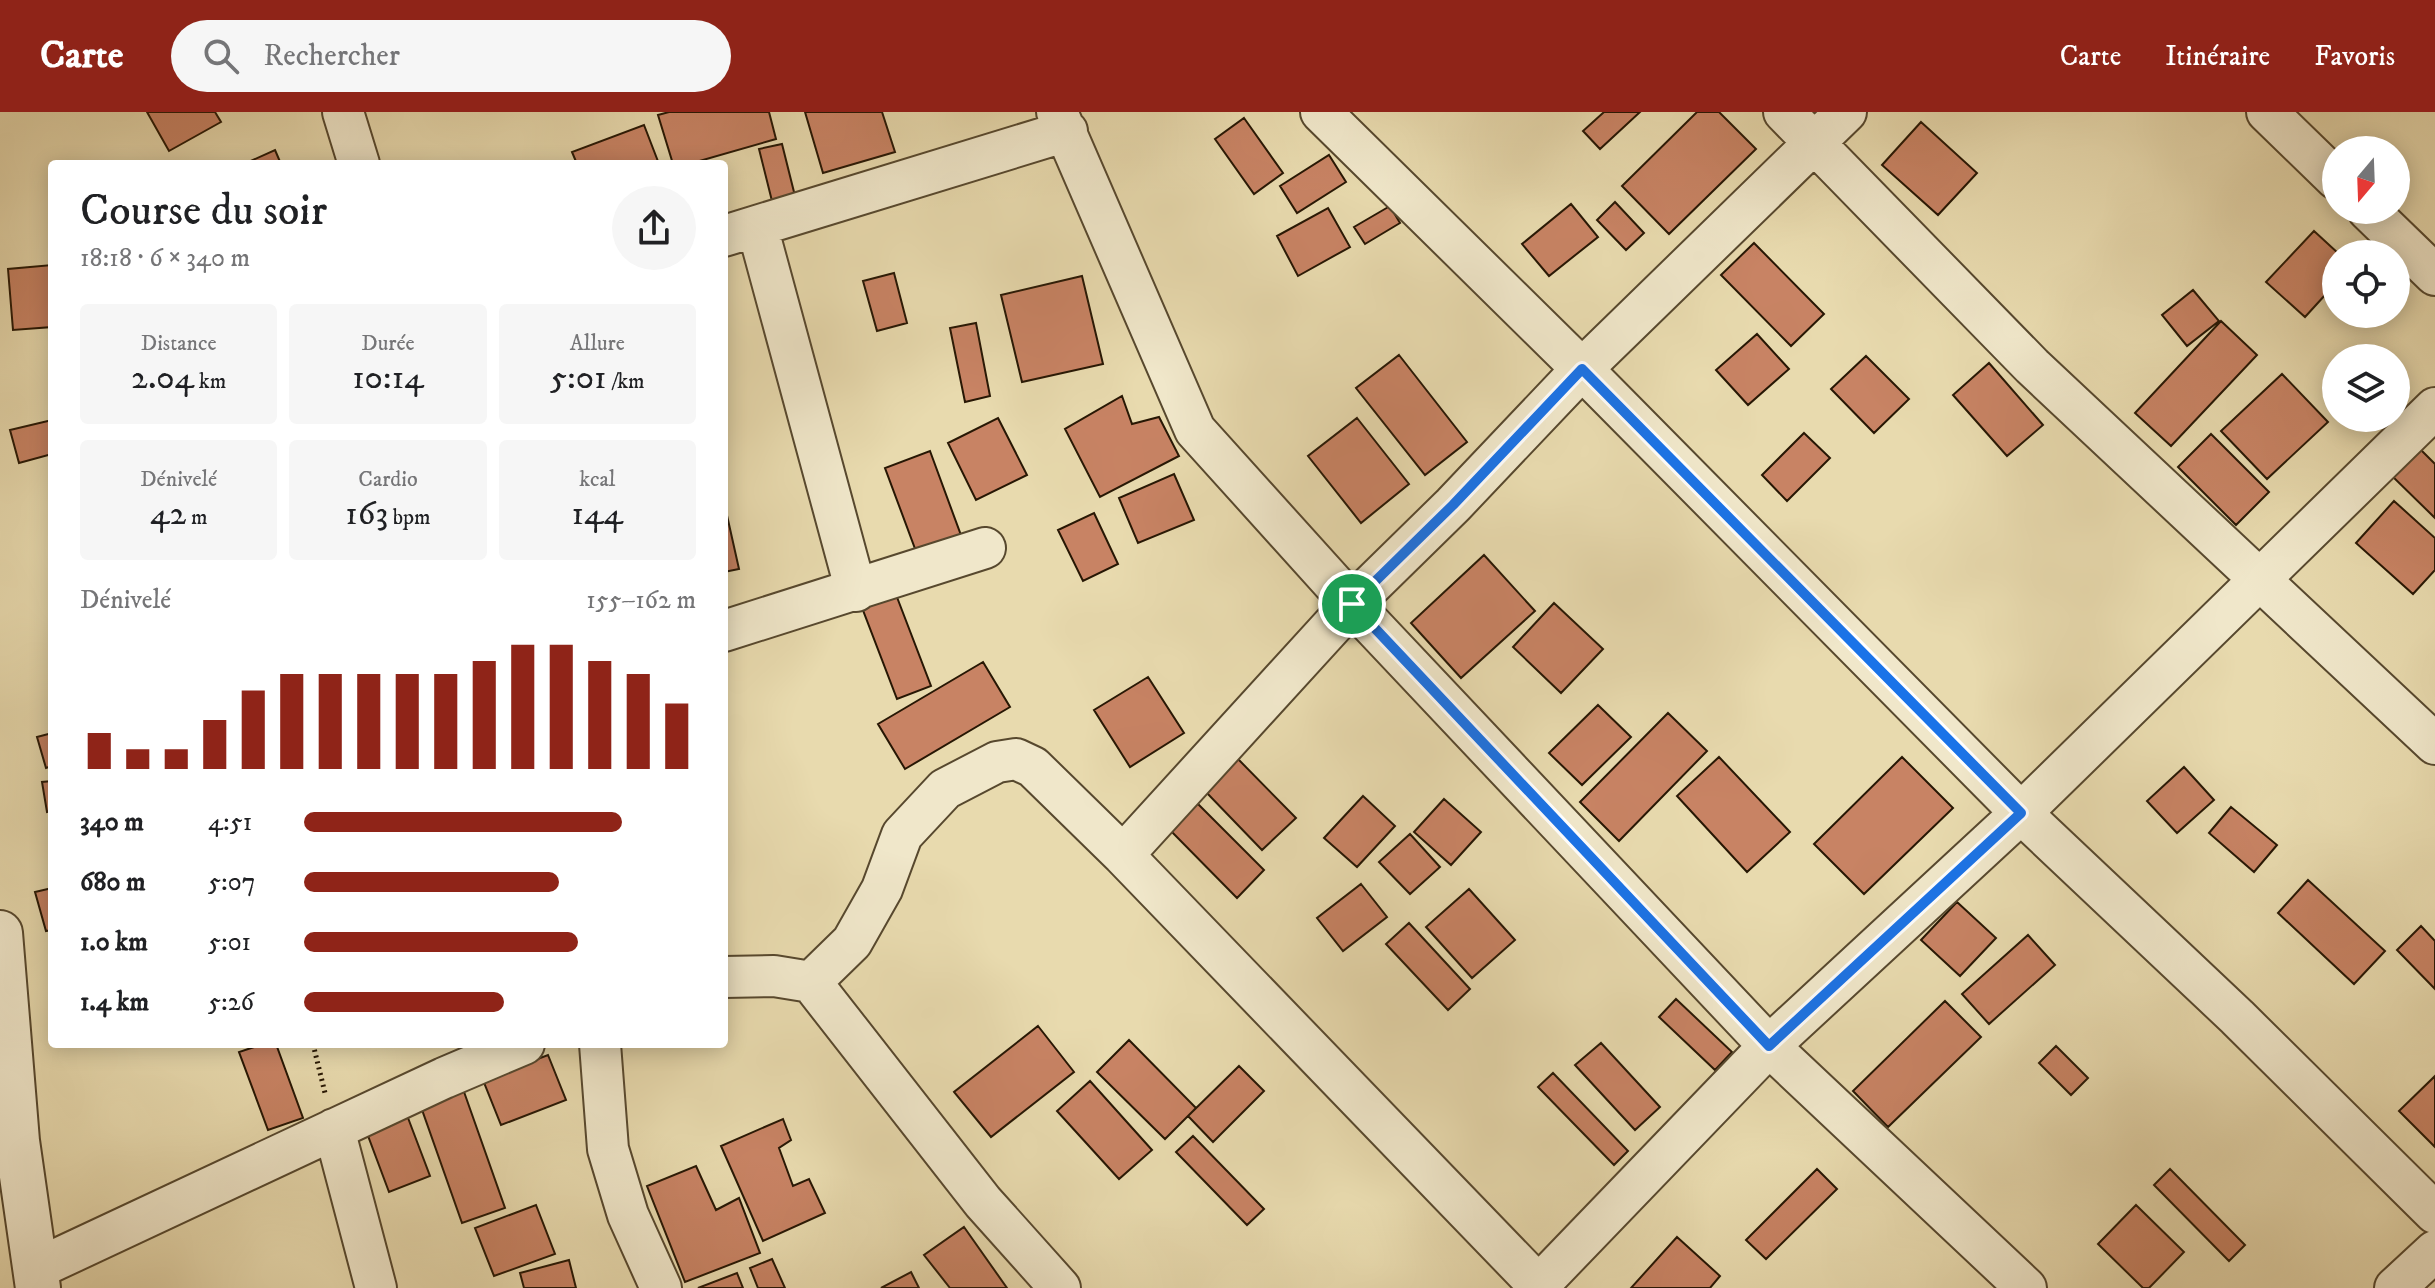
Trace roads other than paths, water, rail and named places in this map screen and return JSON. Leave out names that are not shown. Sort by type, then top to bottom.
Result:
[{"type":"street","points":[[343,112],[358,160]]},
{"type":"street","points":[[1321,112],[1582,369],[2021,813],[2237,1017],[2435,1213]]},
{"type":"street","points":[[1784,112],[2032,366],[2435,744]]},
{"type":"street","points":[[1123,855],[1352,604],[1453,505],[1582,369],[1846,112]]},
{"type":"street","points":[[2267,112],[2322,165]]},
{"type":"street","points":[[856,591],[741,231],[1062,122],[1195,430],[1352,604],[1769,1046],[2026,1288]]},
{"type":"street","points":[[2382,224],[2435,275]]},
{"type":"street","points":[[811,982],[852,942],[882,889],[902,835],[945,789],[997,762],[1016,759],[1033,767],[1123,855],[1539,1287],[1769,1046],[2021,813],[2435,408]]},
{"type":"street","points":[[728,630],[985,548]]},
{"type":"street","points":[[0,933],[9,1144],[37,1278],[334,1129],[515,1048]]},
{"type":"street","points":[[728,977],[774,976],[811,982],[983,1202],[1060,1288]]},
{"type":"street","points":[[600,1048],[608,1149],[628,1215],[661,1288]]},
{"type":"street","points":[[334,1129],[376,1288]]},
{"type":"street","points":[[2395,1288],[2435,1251]]}]
